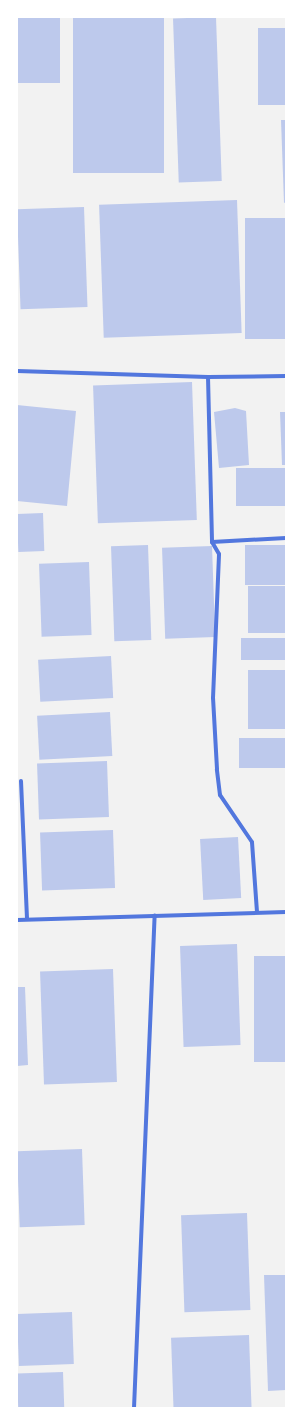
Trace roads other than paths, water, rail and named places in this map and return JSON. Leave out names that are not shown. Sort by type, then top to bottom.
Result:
[{"type":"street","points":[[17,371],[208,377],[286,376]]},
{"type":"street","points":[[208,377],[212,542],[219,554],[213,698],[217,769],[220,795],[252,842],[257,912]]},
{"type":"street","points":[[212,542],[286,538]]},
{"type":"street","points":[[21,781],[27,919]]},
{"type":"street","points":[[17,920],[286,912]]},
{"type":"street","points":[[134,1408],[155,915]]}]
